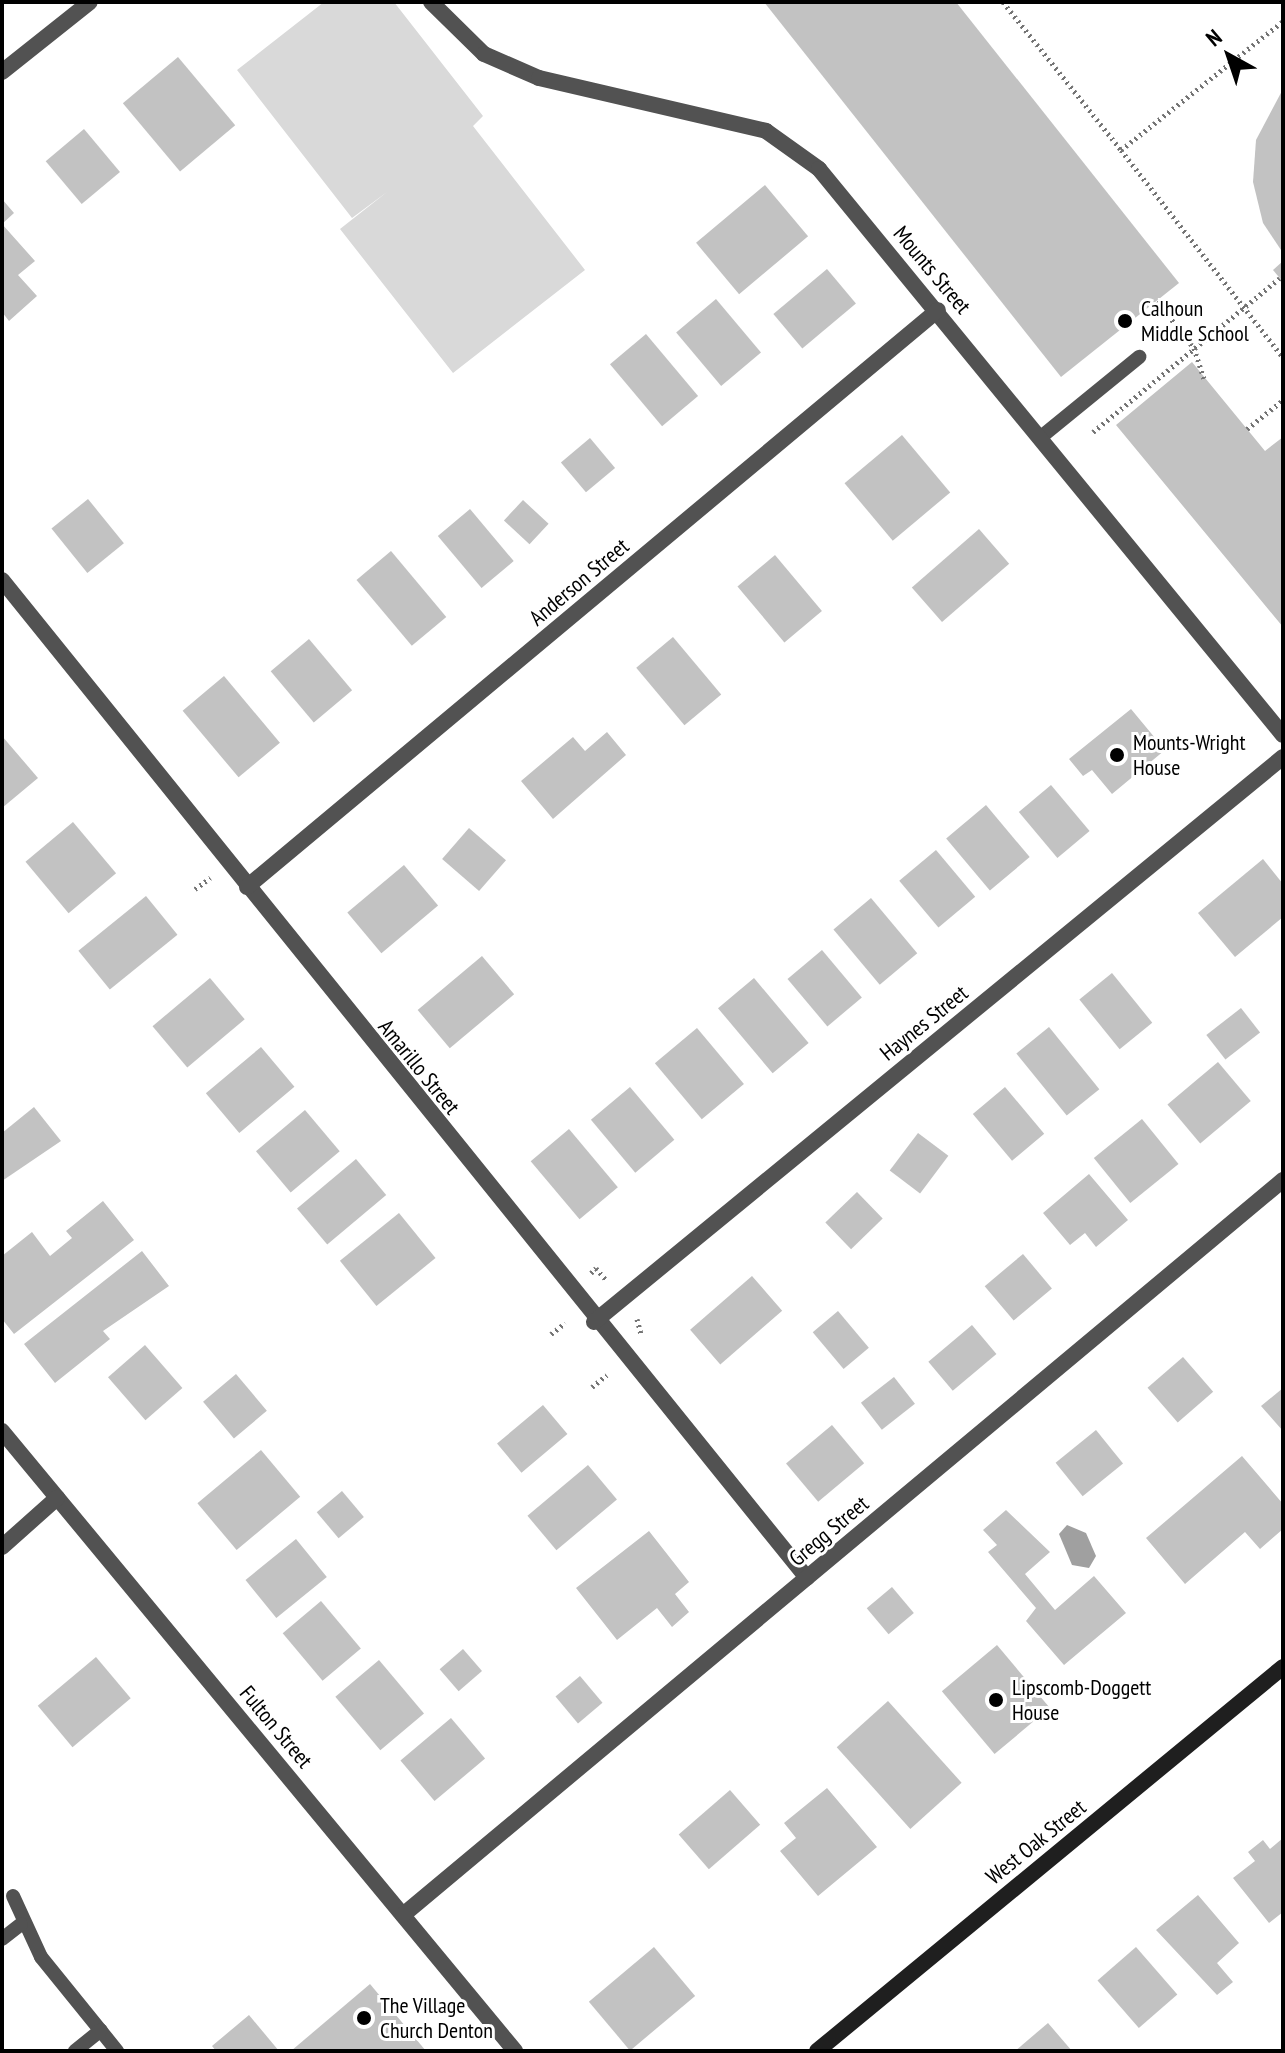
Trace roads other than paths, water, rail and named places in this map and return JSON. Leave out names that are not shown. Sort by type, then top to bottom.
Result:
[{"type":"main road","name":"West Oak Street","points":[[817,2051],[1283,1667]]},
{"type":"street","points":[[2,72],[90,2]]},
{"type":"street","name":"Mounts Street","points":[[431,2],[484,54],[539,78],[766,131],[819,169],[938,310],[1283,735]]},
{"type":"street","name":"Anderson Street","points":[[247,887],[938,310]]},
{"type":"street","name":"Amarillo Street","points":[[2,580],[594,1322],[807,1578]]},
{"type":"street","name":"Haynes Street","points":[[594,1322],[1283,757]]},
{"type":"street","name":"Gregg Street","points":[[403,1915],[1283,1180]]},
{"type":"street","name":"Fulton Street","points":[[2,1431],[515,2051]]},
{"type":"street","points":[[2,1547],[57,1498]]},
{"type":"lane","points":[[1041,437],[1139,357]]},
{"type":"lane","points":[[13,1896],[21,1924],[117,2051]]},
{"type":"lane","points":[[2,1939],[21,1924]]},
{"type":"lane","points":[[75,2051],[101,2030]]},
{"type":"place","name":"Calhoun Middle School","points":[[1125,321]]},
{"type":"place","name":"Mounts-Wright House","points":[[1117,755]]},
{"type":"place","name":"Lipscomb-Doggett House","points":[[996,1700]]},
{"type":"place","name":"The Village Church Denton","points":[[364,2018]]}]
